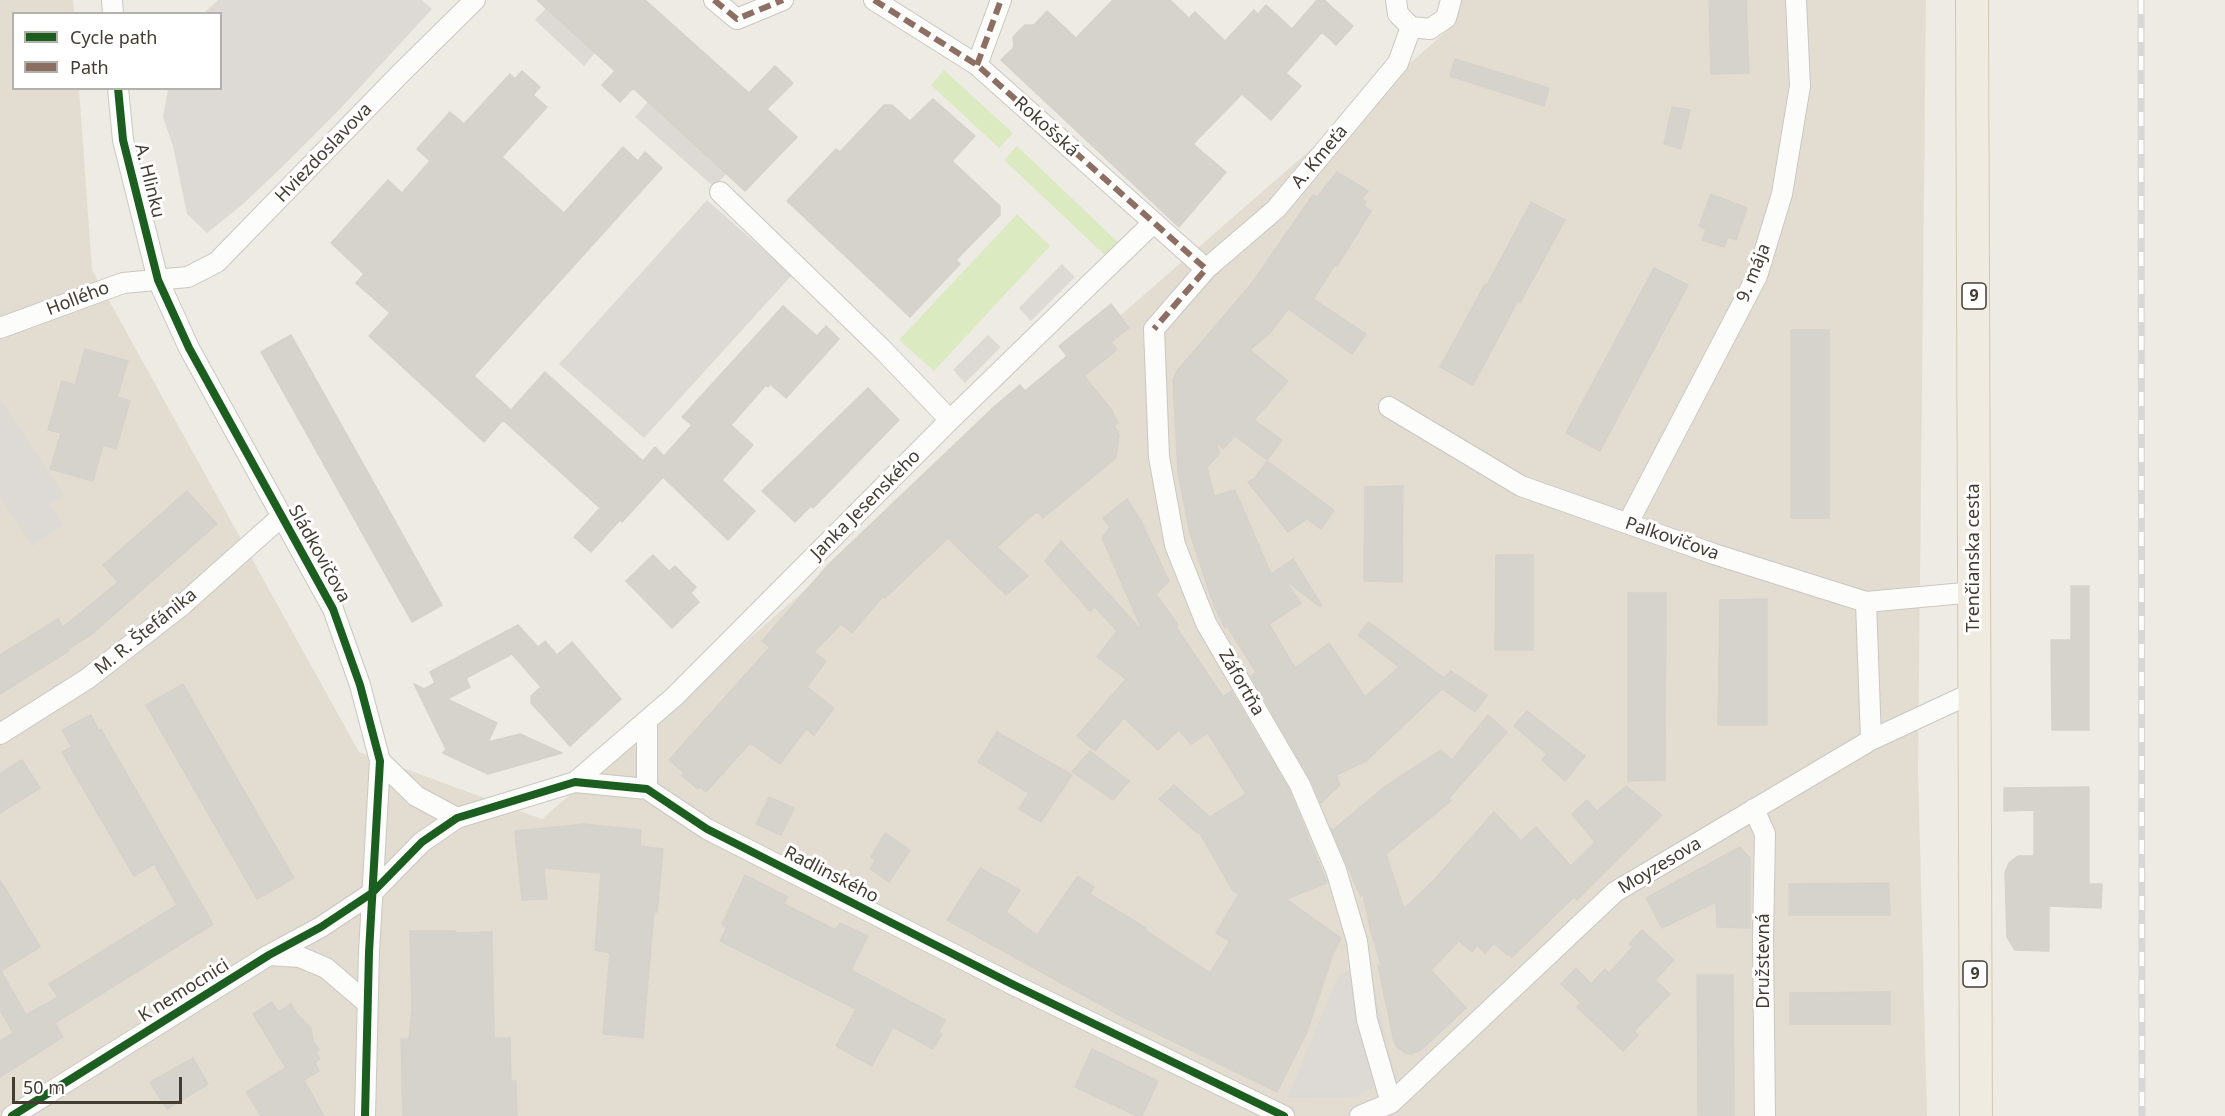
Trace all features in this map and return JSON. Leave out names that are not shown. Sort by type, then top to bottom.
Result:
[{"type":"main road","name":"Trenčianska cesta","points":[[1972,0],[1976,1116]]},
{"type":"street","name":"Hviezdoslavova","points":[[158,280],[188,277],[217,262],[475,0]]},
{"type":"street","points":[[714,0],[737,20],[783,0]]},
{"type":"street","name":"Rokošská","points":[[874,0],[977,65],[1206,269]]},
{"type":"street","points":[[977,65],[1001,0]]},
{"type":"street","points":[[1396,0],[1398,14],[1411,27],[1430,29],[1446,18],[1451,0]]},
{"type":"street","name":"9. mája","points":[[1628,523],[1757,276],[1782,194],[1800,86],[1796,0]]},
{"type":"street","name":"A. Kmeťa","points":[[1206,269],[1276,209],[1333,143],[1398,63],[1411,27]]},
{"type":"street","name":"A. Hlinku","points":[[118,90],[123,140],[158,280]]},
{"type":"street","points":[[720,192],[883,350],[950,420]]},
{"type":"street","name":"Janka Jesenského","points":[[574,782],[674,697],[950,420],[1153,223]]},
{"type":"street","name":"Záfortňa","points":[[1206,269],[1154,329],[1159,457],[1175,545],[1206,623],[1300,785],[1336,870],[1357,942],[1367,1020],[1391,1103]]},
{"type":"street","name":"Hollého","points":[[0,328],[123,283],[158,280]]},
{"type":"street","name":"Sládkovičova","points":[[158,280],[189,348],[333,609],[360,685],[380,761],[367,1003],[365,1116]]},
{"type":"street","name":"Palkovičova","points":[[1389,406],[1521,486],[1866,602],[1975,592]]},
{"type":"street","name":"M. R. Štefánika","points":[[0,734],[87,679],[164,619],[281,517]]},
{"type":"street","points":[[1866,602],[1871,740]]},
{"type":"street","name":"Moyzesova","points":[[1391,1103],[1615,892],[1871,740],[1974,692]]},
{"type":"street","points":[[647,721],[647,789]]},
{"type":"street","points":[[380,761],[416,796],[457,818]]},
{"type":"street","name":"Radlinského","points":[[372,893],[422,842],[457,818],[574,782],[647,789],[707,829],[1014,985],[1284,1116]]},
{"type":"street","name":"Družstevná","points":[[1754,809],[1765,834],[1763,939],[1765,1116]]},
{"type":"street","name":"K nemocnici","points":[[12,1116],[269,956],[321,927],[372,893]]},
{"type":"street","points":[[269,956],[300,957],[326,968],[367,1003]]},
{"type":"street","points":[[1360,1116],[1391,1103]]},
{"type":"shaded area","points":[[0,0],[73,0],[74,12],[12,12],[12,90],[79,90],[92,270],[359,752],[542,819],[1456,23],[1443,0],[1926,0],[1918,770],[1927,1116],[0,1116]]},
{"type":"shaded area","points":[[218,0],[422,0],[432,9],[340,109],[282,167],[242,205],[207,233],[187,214],[173,146],[163,117],[168,90],[222,90],[222,12],[205,12]]},
{"type":"shaded area","points":[[546,8],[595,53],[584,66],[535,20]]},
{"type":"shaded area","points":[[648,102],[726,174],[714,187],[635,117]]},
{"type":"shaded area","points":[[707,200],[792,275],[644,438],[559,364]]},
{"type":"shaded area","points":[[1062,264],[1075,277],[1031,321],[1019,308]]},
{"type":"shaded area","points":[[988,335],[1001,347],[965,383],[953,370]]},
{"type":"shaded area","points":[[0,399],[64,495],[50,505],[63,525],[32,546],[0,497]]},
{"type":"shaded area","points":[[1368,963],[1395,1075],[1356,1097],[1287,1098],[1339,974]]},
{"type":"green space","points":[[944,70],[1013,133],[999,148],[931,85]]},
{"type":"green space","points":[[1017,146],[1121,245],[1108,258],[1004,160]]},
{"type":"green space","points":[[1017,214],[1050,246],[934,371],[899,340]]},
{"type":"building","points":[[537,0],[645,0],[749,93],[775,66],[793,83],[767,109],[797,137],[745,191],[633,88],[620,102],[602,85],[615,71]]},
{"type":"building","points":[[1113,0],[1170,0],[1189,18],[1195,12],[1225,41],[1254,10],[1258,14],[1266,5],[1292,29],[1317,0],[1324,0],[1353,26],[1336,45],[1322,32],[1286,73],[1301,86],[1271,120],[1242,94],[1193,144],[1226,172],[1179,227],[1001,60],[1014,47],[1013,37],[1025,25],[1034,25],[1047,11],[1076,38]]},
{"type":"building","points":[[1709,0],[1746,0],[1749,73],[1711,74]]},
{"type":"building","points":[[1455,59],[1549,88],[1544,106],[1450,76]]},
{"type":"building","points":[[522,71],[540,87],[533,95],[547,107],[502,157],[564,213],[623,147],[638,161],[645,152],[662,168],[474,376],[511,410],[545,372],[643,461],[655,447],[664,456],[692,425],[682,417],[783,306],[817,336],[826,326],[839,339],[786,398],[770,384],[768,387],[766,385],[731,425],[753,445],[722,480],[755,511],[728,540],[663,477],[591,552],[574,537],[600,508],[503,420],[484,442],[369,336],[390,313],[356,283],[364,274],[331,243],[388,180],[402,193],[430,161],[417,149],[450,112],[464,124],[510,74],[515,79]]},
{"type":"building","points":[[933,99],[975,136],[952,161],[1000,206],[1000,215],[956,260],[960,264],[910,317],[787,201],[836,149],[840,152],[884,105],[892,105],[910,121]]},
{"type":"building","points":[[1672,107],[1690,110],[1681,149],[1664,144]]},
{"type":"building","points":[[1337,172],[1368,191],[1361,199],[1366,202],[1363,206],[1371,211],[1337,266],[1335,265],[1313,299],[1366,334],[1352,354],[1288,309],[1270,333],[1250,350],[1288,381],[1254,420],[1282,440],[1267,460],[1235,436],[1223,449],[1219,444],[1217,446],[1220,453],[1207,467],[1214,496],[1235,490],[1271,574],[1293,559],[1322,606],[1320,607],[1285,580],[1301,603],[1269,624],[1295,668],[1329,643],[1365,697],[1399,667],[1358,635],[1369,622],[1444,678],[1451,671],[1487,695],[1475,712],[1442,689],[1366,761],[1336,775],[1340,785],[1321,803],[1310,779],[1251,676],[1256,672],[1227,626],[1225,628],[1214,606],[1190,533],[1178,473],[1173,380],[1177,371],[1252,283],[1313,195],[1317,197]]},
{"type":"building","points":[[1711,194],[1747,208],[1736,240],[1728,237],[1724,247],[1702,240],[1706,229],[1699,226]]},
{"type":"building","points":[[1531,202],[1565,220],[1473,385],[1440,367]]},
{"type":"building","points":[[1654,268],[1688,285],[1600,451],[1566,433]]},
{"type":"building","points":[[1111,304],[1129,328],[1111,342],[1117,350],[1084,376],[1111,409],[1118,423],[1114,425],[1119,435],[1116,458],[1043,518],[1037,511],[997,547],[1028,576],[1006,595],[948,538],[885,598],[883,596],[852,633],[841,624],[814,652],[826,661],[807,687],[834,708],[814,735],[806,729],[780,764],[750,743],[706,792],[700,787],[698,789],[682,776],[684,773],[669,760],[770,647],[762,641],[828,565],[996,405],[1020,385],[1025,391],[1067,356],[1059,346]]},
{"type":"building","points":[[1791,330],[1829,330],[1829,518],[1791,518]]},
{"type":"building","points":[[291,335],[442,605],[412,622],[261,352]]},
{"type":"building","points":[[85,349],[128,361],[117,397],[130,401],[116,449],[103,445],[93,481],[50,469],[61,433],[48,430],[62,381],[75,385]]},
{"type":"building","points":[[868,388],[899,420],[813,508],[811,506],[795,522],[762,491]]},
{"type":"building","points":[[1267,461],[1334,510],[1321,529],[1307,519],[1288,532],[1248,482],[1255,478]]},
{"type":"building","points":[[1403,486],[1402,582],[1364,581],[1365,487]]},
{"type":"building","points":[[187,491],[217,524],[92,634],[0,694],[0,655],[58,619],[63,627],[118,582],[103,565]]},
{"type":"building","points":[[1127,499],[1142,523],[1169,581],[1156,594],[1223,697],[1231,691],[1289,790],[1327,883],[1286,899],[1341,938],[1333,954],[1307,1032],[1277,1092],[1123,1017],[947,920],[980,868],[1020,890],[1006,912],[1037,935],[1078,876],[1094,887],[1090,894],[1146,928],[1145,930],[1210,973],[1230,941],[1216,933],[1239,894],[1233,891],[1199,832],[1197,833],[1159,799],[1174,785],[1210,817],[1246,794],[1208,733],[1191,744],[1179,730],[1158,750],[1124,718],[1095,751],[1077,736],[1126,679],[1097,657],[1117,631],[1095,607],[1090,611],[1045,561],[1061,541],[1143,632],[1102,538],[1110,527],[1103,518]]},
{"type":"building","points":[[653,555],[669,571],[675,566],[696,587],[691,593],[699,602],[672,628],[626,581]]},
{"type":"building","points":[[1496,555],[1533,555],[1533,650],[1495,650]]},
{"type":"building","points":[[2071,586],[2089,586],[2089,730],[2052,730],[2051,640],[2071,640]]},
{"type":"building","points":[[1628,593],[1666,593],[1665,780],[1628,781]]},
{"type":"building","points":[[1767,599],[1767,725],[1718,725],[1720,600]]},
{"type":"building","points":[[518,625],[538,647],[545,641],[557,655],[572,642],[621,699],[570,746],[531,703],[531,696],[541,687],[512,654],[466,678],[470,687],[447,699],[497,723],[488,742],[520,734],[562,753],[488,774],[443,753],[446,749],[414,684],[424,689],[435,683],[430,672]]},
{"type":"building","points":[[183,684],[294,878],[257,899],[146,705]]},
{"type":"building","points":[[1527,711],[1585,756],[1565,781],[1542,760],[1547,754],[1514,726]]},
{"type":"building","points":[[91,715],[213,924],[55,1023],[63,1037],[0,1077],[0,1041],[13,1033],[0,1010],[0,880],[40,947],[1,971],[26,1015],[58,997],[49,984],[177,905],[154,864],[134,876],[62,752],[72,747],[62,730]]},
{"type":"building","points":[[1488,715],[1507,732],[1449,798],[1451,801],[1386,854],[1404,909],[1434,880],[1494,812],[1521,841],[1536,827],[1571,866],[1595,842],[1572,814],[1587,800],[1597,811],[1626,786],[1662,815],[1577,900],[1574,897],[1512,957],[1494,943],[1485,953],[1477,945],[1472,952],[1459,941],[1431,970],[1466,1008],[1421,1050],[1411,1054],[1406,1053],[1394,1042],[1378,965],[1382,968],[1370,928],[1363,893],[1361,897],[1331,828],[1333,830],[1383,788],[1441,750],[1452,760]]},
{"type":"building","points":[[997,732],[1072,775],[1041,822],[1019,809],[1029,793],[978,762]]},
{"type":"building","points":[[1090,751],[1129,781],[1113,800],[1072,772]]},
{"type":"building","points":[[22,760],[40,788],[0,813],[0,774]]},
{"type":"building","points":[[2089,787],[2089,884],[2102,884],[2101,908],[2049,906],[2049,951],[2015,950],[2007,937],[2005,873],[2009,863],[2018,856],[2034,856],[2034,810],[2004,811],[2004,788]]},
{"type":"building","points":[[769,797],[794,808],[781,835],[756,824]]},
{"type":"building","points":[[585,824],[641,830],[640,846],[663,849],[657,912],[654,912],[643,1038],[603,1034],[610,953],[595,950],[601,873],[544,868],[547,899],[522,900],[515,831]]},
{"type":"building","points":[[885,833],[910,850],[889,882],[870,869],[876,860],[871,857]]},
{"type":"building","points":[[1740,847],[1750,858],[1750,928],[1717,927],[1716,902],[1662,928],[1646,898]]},
{"type":"building","points":[[745,875],[788,897],[784,904],[836,930],[840,923],[868,936],[851,970],[945,1020],[939,1032],[942,1034],[933,1049],[893,1027],[872,1066],[836,1046],[856,1009],[720,941],[727,927],[722,924]]},
{"type":"building","points":[[1889,883],[1890,915],[1789,915],[1789,884]]},
{"type":"building","points":[[1642,930],[1674,960],[1655,980],[1670,994],[1634,1031],[1638,1035],[1623,1051],[1577,1007],[1581,1003],[1561,984],[1576,968],[1591,984],[1605,969],[1609,973],[1633,947],[1629,944]]},
{"type":"building","points":[[410,931],[492,932],[494,1038],[510,1038],[511,1081],[516,1081],[517,1116],[403,1116],[401,1039],[409,1039],[412,1009]]},
{"type":"building","points":[[1697,975],[1733,975],[1734,1116],[1698,1116]]},
{"type":"building","points":[[1890,992],[1890,1024],[1790,1024],[1790,993]]},
{"type":"building","points":[[272,1002],[278,1012],[291,1004],[311,1028],[313,1041],[319,1050],[316,1052],[320,1059],[315,1062],[319,1071],[304,1080],[324,1116],[261,1116],[246,1092],[286,1068],[253,1014]]},
{"type":"building","points":[[1092,1049],[1158,1081],[1142,1116],[1137,1116],[1075,1087]]},
{"type":"building","points":[[193,1058],[208,1084],[167,1109],[150,1082]]},
{"type":"railway","points":[[2141,0],[2142,1116]]},
{"type":"marked path","points":[[714,0],[737,19],[783,0]]},
{"type":"marked path","points":[[874,0],[977,65],[1206,269],[1154,329]]},
{"type":"marked path","points":[[977,65],[1001,0]]},
{"type":"cycle path","points":[[118,90],[123,140],[158,280],[189,348],[333,609],[360,685],[380,761],[369,952],[365,1116]]},
{"type":"cycle path","points":[[12,1116],[269,955],[321,927],[372,893],[422,842],[457,818],[575,782],[647,789],[707,829],[1014,985],[1284,1116]]}]
